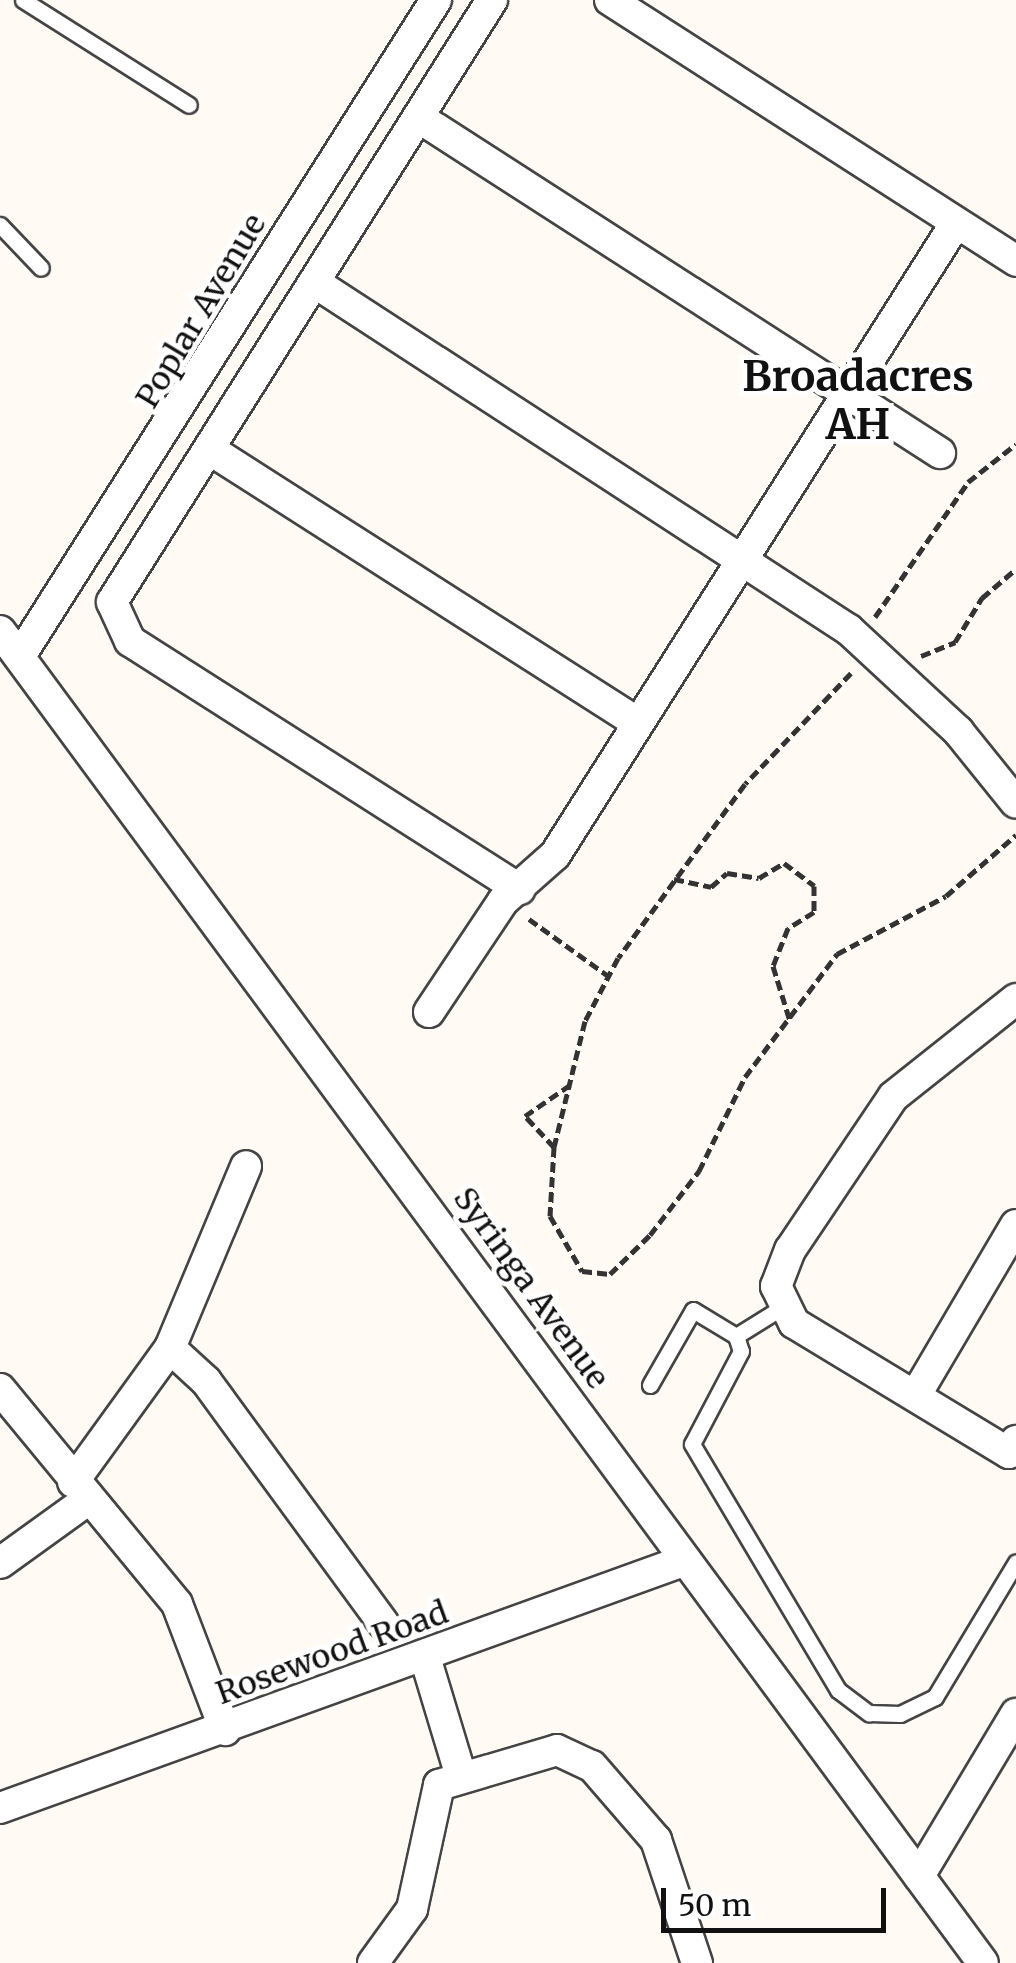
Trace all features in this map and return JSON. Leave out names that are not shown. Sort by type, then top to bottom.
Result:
[{"type":"street","name":"Poplar Avenue","points":[[20,656],[436,0]]},
{"type":"street","points":[[492,0],[209,449],[118,584],[118,628],[520,889]]},
{"type":"street","points":[[610,0],[1016,261]]},
{"type":"street","points":[[418,117],[940,453]]},
{"type":"street","points":[[428,1012],[520,889],[555,854],[851,396],[956,223]]},
{"type":"street","points":[[314,282],[746,558],[863,642],[903,674],[1016,803]]},
{"type":"street","points":[[209,449],[638,723]]},
{"type":"street","name":"Syringa Avenue","points":[[0,631],[983,1963]]},
{"type":"street","points":[[1016,999],[938,1054],[870,1126],[784,1263],[781,1308],[1010,1452],[1016,1441]]},
{"type":"street","points":[[0,1563],[80,1492],[170,1348],[246,1166]]},
{"type":"street","points":[[917,1393],[1016,1225]]},
{"type":"street","points":[[170,1348],[206,1381],[384,1624]]},
{"type":"street","points":[[0,1389],[185,1617],[225,1730]]},
{"type":"street","name":"Rosewood Road","points":[[0,1808],[225,1730],[686,1560]]},
{"type":"street","points":[[425,1657],[461,1776]]},
{"type":"street","points":[[919,1876],[1016,1714]]},
{"type":"street","points":[[373,1963],[412,1908],[428,1803],[438,1785],[546,1752],[581,1756],[656,1840],[697,1963]]},
{"type":"lane","points":[[23,0],[188,105]]},
{"type":"lane","points":[[0,225],[41,268]]},
{"type":"lane","points":[[736,1336],[781,1308]]},
{"type":"lane","points":[[650,1385],[692,1310],[736,1336],[741,1350],[692,1444],[838,1690],[869,1713],[900,1714],[935,1698],[1016,1562]]},
{"type":"path","points":[[1016,444],[968,482],[895,580],[847,679],[745,784],[607,975],[576,1046],[551,1170],[550,1216],[582,1272],[610,1274],[699,1170],[745,1077],[836,954],[946,896],[1016,836]]},
{"type":"path","points":[[903,674],[910,660],[955,642],[982,598],[1016,569]]},
{"type":"path","points":[[673,879],[711,887],[727,873],[759,878],[794,867],[814,886],[814,912],[788,928],[774,966],[790,1021]]},
{"type":"path","points":[[520,889],[530,921],[607,975]]},
{"type":"path","points":[[554,1147],[525,1116],[570,1085]]},
{"type":"district","name":"Broadacres AH","points":[[858,400]]}]
